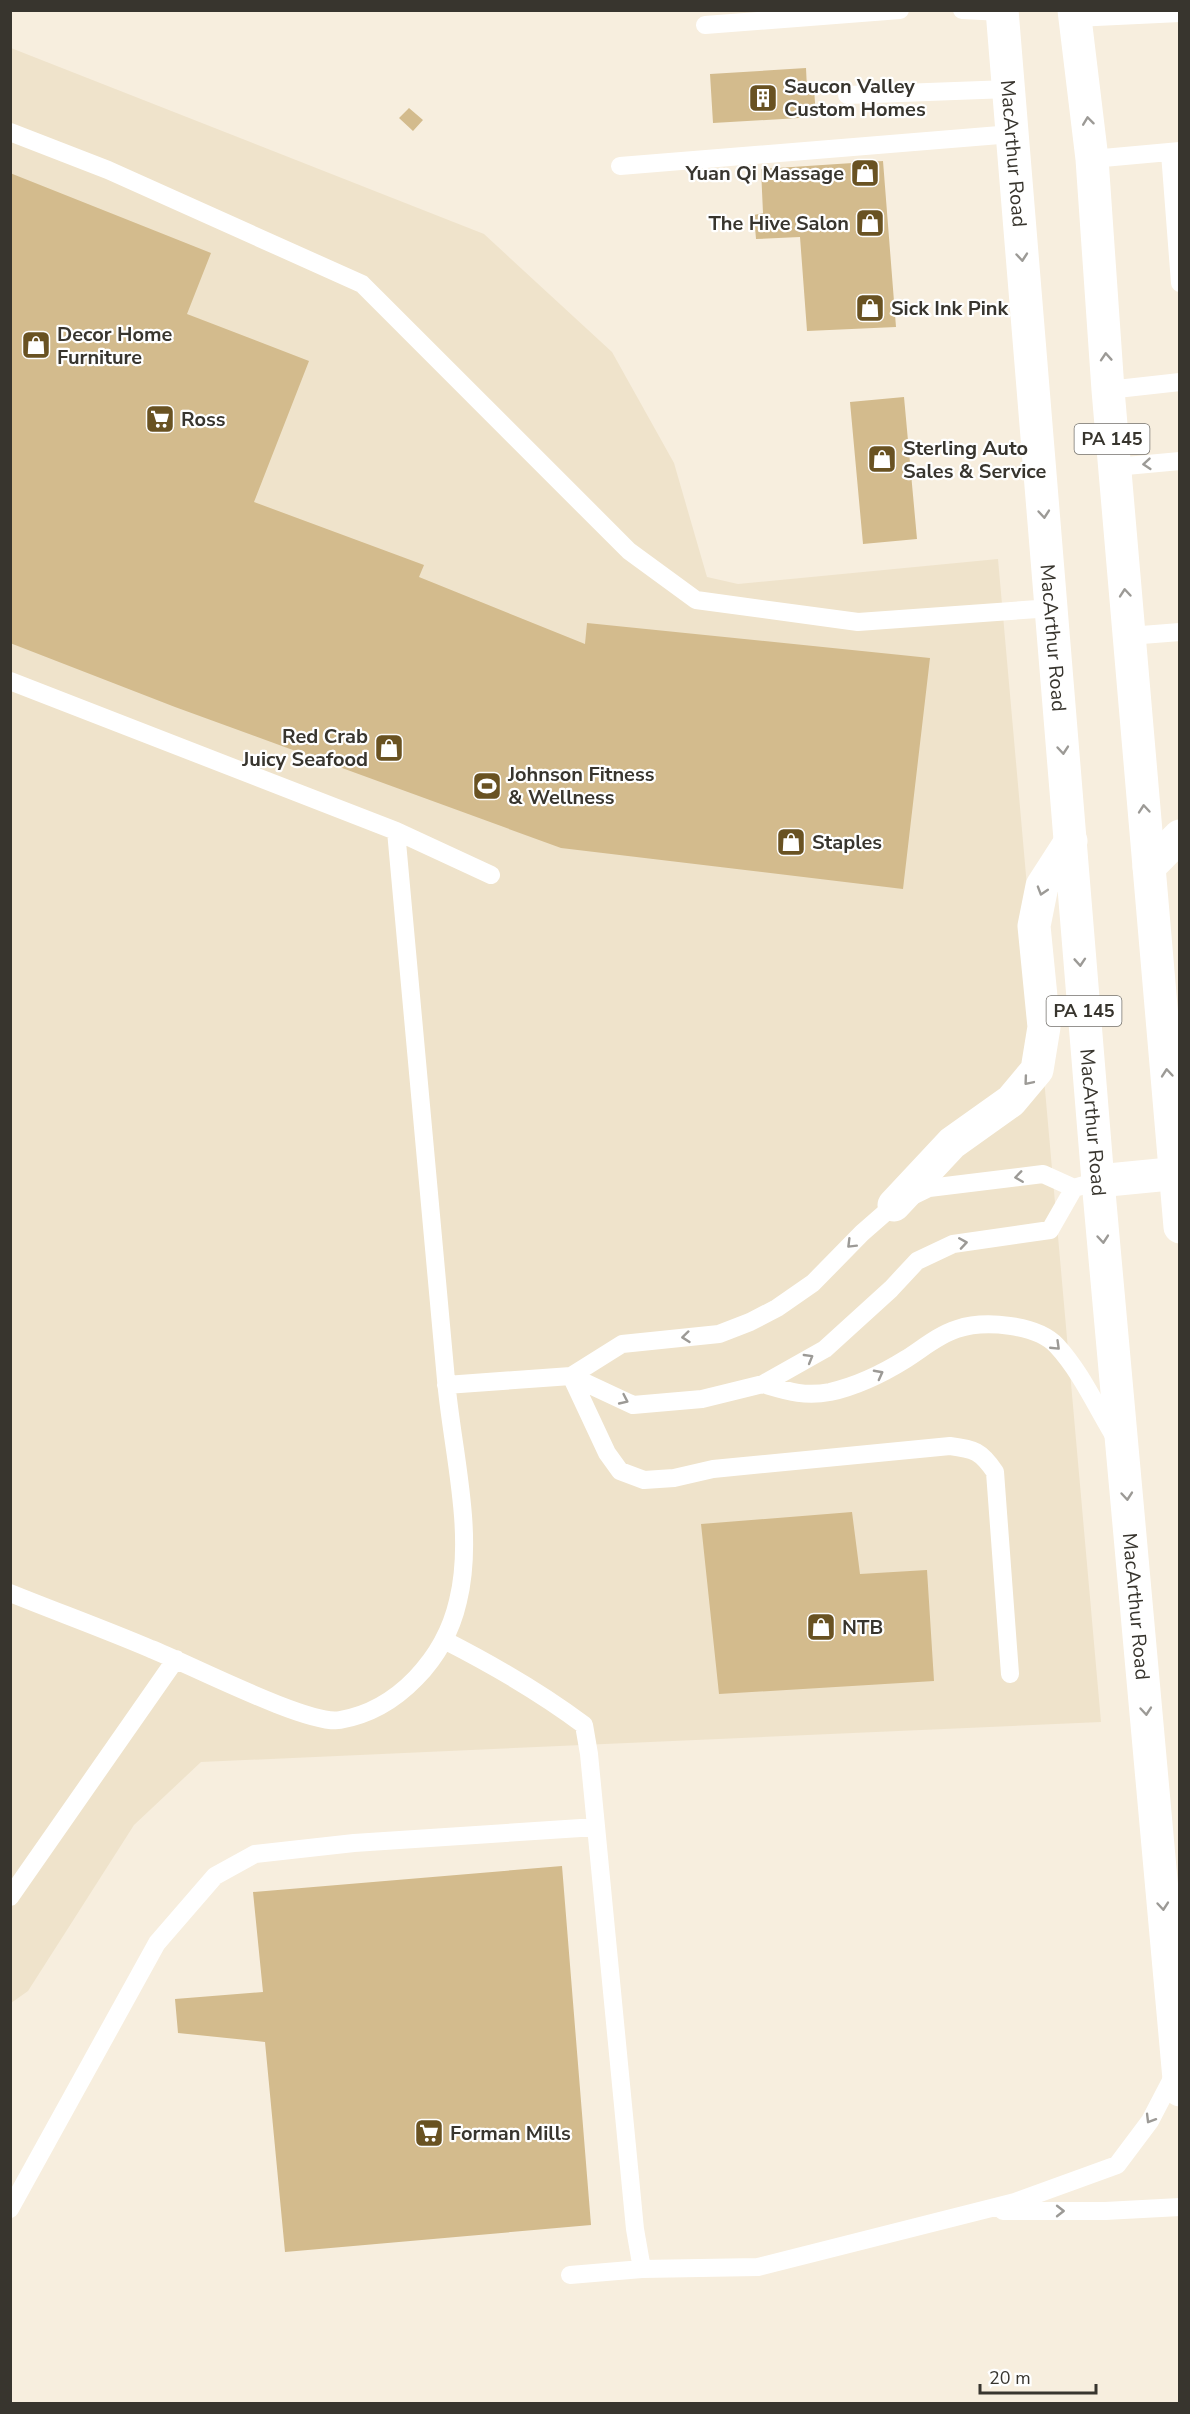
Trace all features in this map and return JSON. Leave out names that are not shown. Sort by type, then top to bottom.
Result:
[{"type":"highway","name":"MacArthur Road","points":[[1002,11],[1071,841],[1086,1185],[1123,1451],[1179,2079]]},
{"type":"highway","name":"PA 145","points":[[1075,14],[1092,159],[1108,390],[1177,1173],[1179,1227]]},
{"type":"highway","points":[[1149,867],[1179,837]]},
{"type":"highway","points":[[894,1205],[952,1143],[1011,1101],[1037,1070],[1044,1027],[1034,926],[1042,886],[1071,841]]},
{"type":"highway","points":[[1086,1185],[1177,1173]]},
{"type":"lane","points":[[705,25],[900,10]]},
{"type":"lane","points":[[962,10],[1002,11]]},
{"type":"lane","points":[[1075,14],[1171,12]]},
{"type":"lane","points":[[848,95],[1009,89]]},
{"type":"lane","points":[[10,132],[108,170],[362,284],[629,552],[696,600],[858,622],[1052,608]]},
{"type":"lane","points":[[620,166],[1012,134]]},
{"type":"lane","points":[[1092,159],[1175,152],[1179,283]]},
{"type":"lane","points":[[1108,390],[1179,382]]},
{"type":"lane","points":[[1115,467],[1179,461]]},
{"type":"lane","points":[[1129,636],[1179,632]]},
{"type":"lane","points":[[10,681],[396,831],[491,875]]},
{"type":"lane","points":[[10,1593],[176,1659],[305,1715],[337,1721],[372,1711],[409,1685],[431,1662],[444,1640],[459,1601],[464,1560],[462,1515],[446,1385],[396,831]]},
{"type":"lane","points":[[446,1385],[571,1376],[622,1344],[719,1334],[750,1322],[777,1308],[813,1283],[861,1233],[894,1205],[929,1188],[1043,1174],[1086,1185],[1050,1230],[953,1244],[917,1261],[891,1289],[825,1348],[763,1384],[702,1399],[633,1405],[571,1376]]},
{"type":"lane","points":[[763,1384],[798,1394],[830,1392],[872,1378],[957,1329],[995,1325],[1032,1329],[1056,1344],[1071,1364],[1123,1451]]},
{"type":"lane","points":[[571,1376],[607,1453],[620,1471],[644,1480],[674,1478],[713,1469],[950,1446],[970,1449],[984,1456],[995,1472],[1010,1674]]},
{"type":"lane","points":[[444,1640],[551,1700],[584,1725],[590,1754],[635,2229],[642,2269]]},
{"type":"lane","points":[[10,1897],[176,1659]]},
{"type":"lane","points":[[10,2208],[157,1943],[215,1876],[255,1854],[354,1843],[596,1827]]},
{"type":"lane","points":[[570,2275],[642,2269],[758,2267],[1015,2202],[1117,2165],[1179,2079]]},
{"type":"lane","points":[[981,2211],[1105,2211],[1179,2207]]},
{"type":"shaded area","points":[[11,48],[484,234],[612,352],[674,463],[707,577],[738,584],[998,559],[1101,1722],[201,1762],[134,1825],[28,1991],[11,2003]]},
{"type":"building","name":"Saucon Valley Custom Homes","points":[[806,68],[807,89],[814,88],[816,117],[713,123],[710,74]]},
{"type":"building","points":[[409,108],[423,120],[413,131],[399,118]]},
{"type":"building","points":[[883,161],[896,327],[807,331],[800,237],[756,239],[754,215],[763,213],[761,169]]},
{"type":"building","points":[[10,173],[211,253],[187,314],[309,361],[254,502],[424,565],[419,577],[585,644],[587,623],[930,658],[903,889],[561,848],[175,707],[10,643]]},
{"type":"building","name":"Sterling Auto Sales & Service","points":[[904,397],[917,539],[863,544],[850,402]]},
{"type":"building","name":"NTB","points":[[852,1512],[860,1574],[927,1570],[934,1681],[719,1694],[701,1524]]},
{"type":"building","name":"Forman Mills","points":[[562,1866],[591,2225],[285,2252],[265,2042],[178,2033],[175,1999],[263,1992],[253,1892]]},
{"type":"place","name":"Saucon Valley Custom Homes","points":[[763,98]]},
{"type":"place","name":"Yuan Qi Massage","points":[[865,173]]},
{"type":"place","name":"The Hive Salon","points":[[870,223]]},
{"type":"place","name":"Sick Ink Pink","points":[[870,308]]},
{"type":"place","name":"Decor Home Furniture","points":[[36,345]]},
{"type":"place","name":"Ross","points":[[160,419]]},
{"type":"place","name":"Sterling Auto Sales & Service","points":[[882,459]]},
{"type":"place","name":"Red Crab Juicy Seafood","points":[[389,748]]},
{"type":"place","name":"Johnson Fitness & Wellness","points":[[487,786]]},
{"type":"place","name":"Staples","points":[[791,842]]},
{"type":"place","name":"NTB","points":[[821,1627]]},
{"type":"place","name":"Forman Mills","points":[[429,2133]]}]
